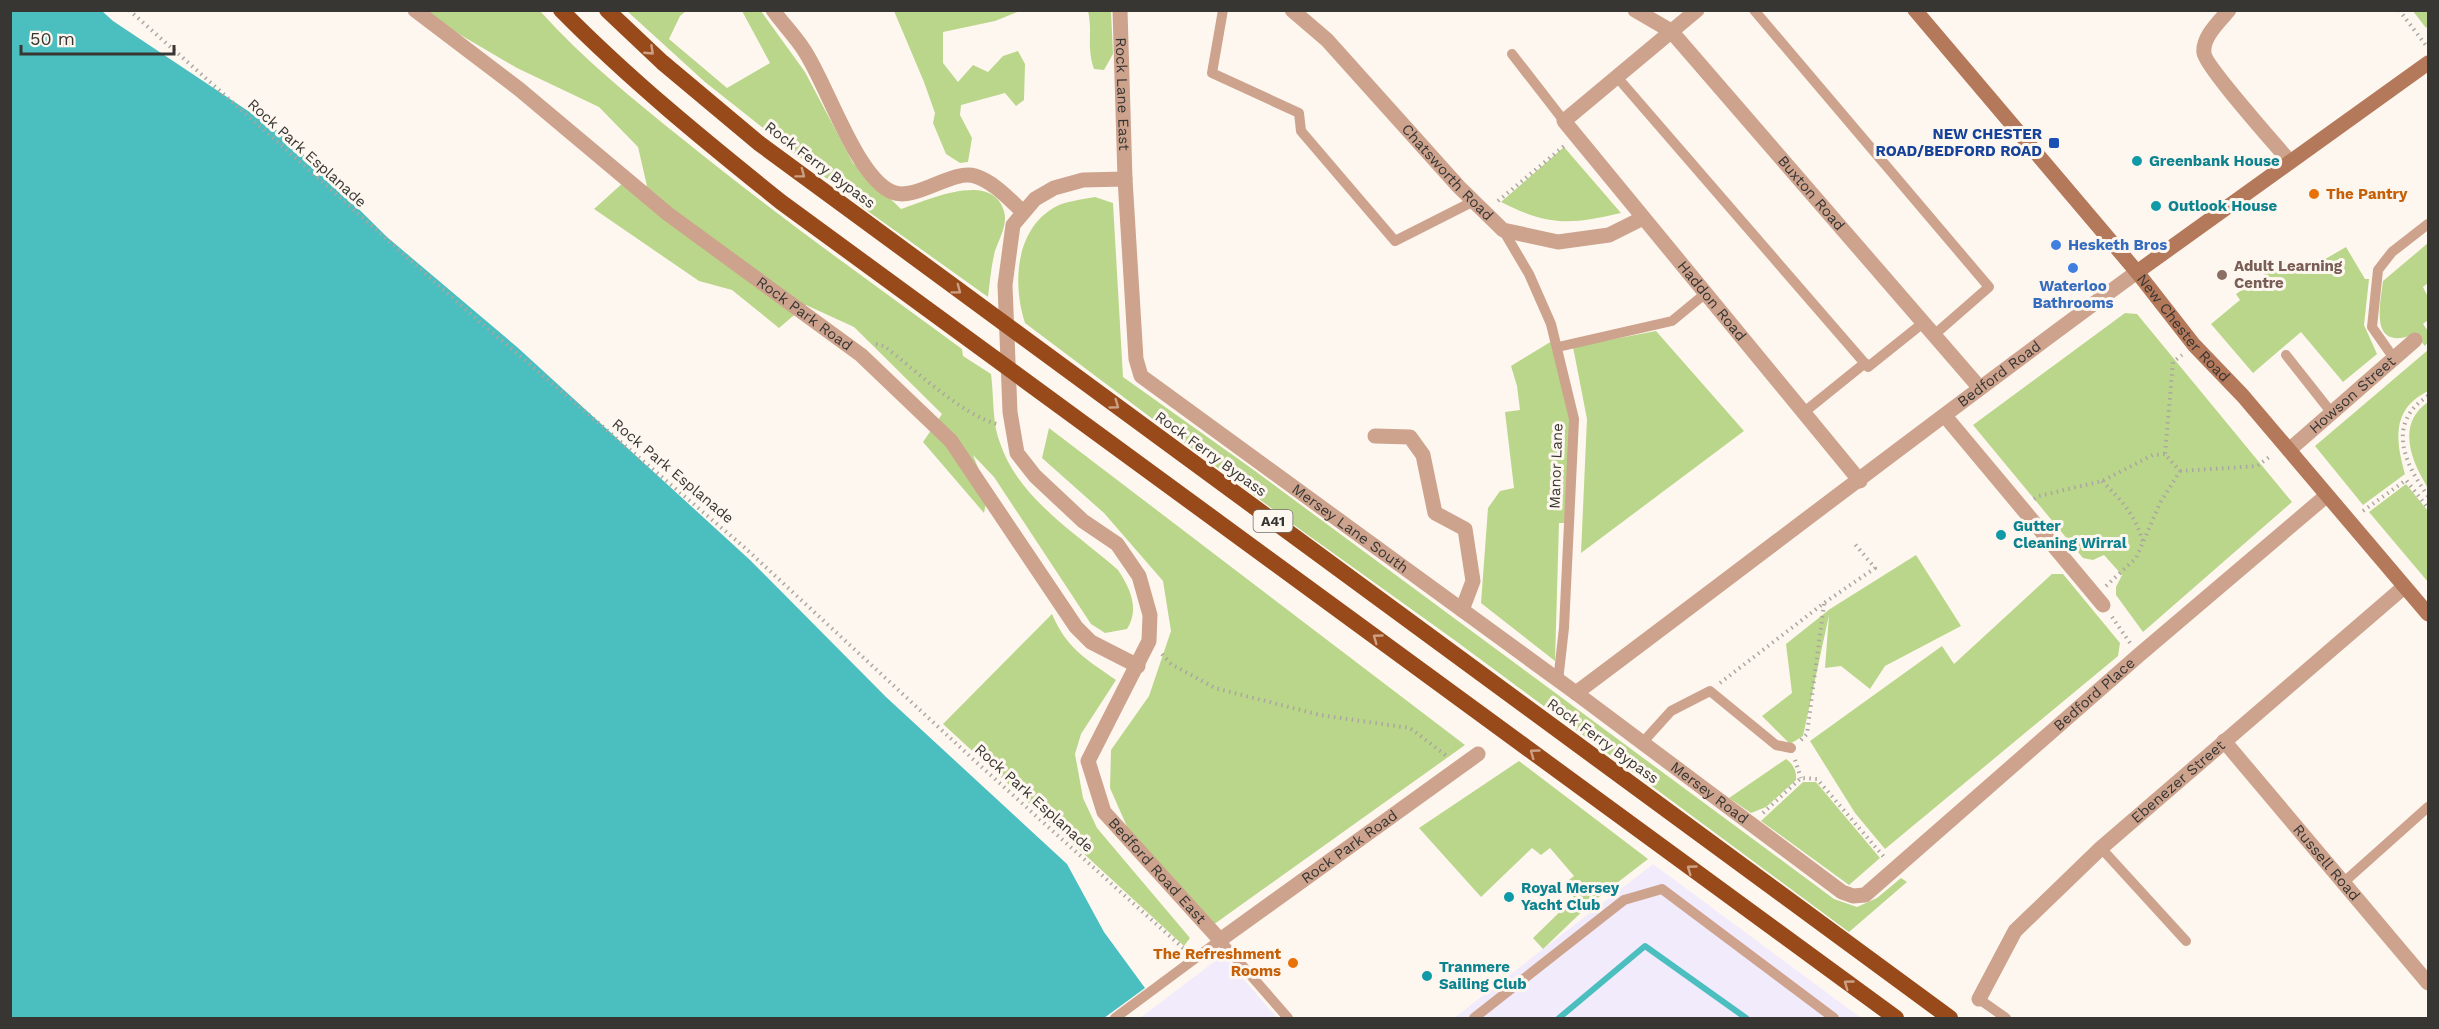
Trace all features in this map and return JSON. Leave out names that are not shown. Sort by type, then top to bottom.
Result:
[{"type":"highway","name":"A41","points":[[561,10],[595,45],[678,119],[781,202],[1896,1018]]},
{"type":"highway","name":"Rock Ferry Bypass","points":[[607,10],[662,62],[769,151],[1950,1018]]},
{"type":"main road","name":"New Chester Road","points":[[1915,10],[2137,272],[2194,345],[2243,396],[2428,614]]},
{"type":"main road","name":"Bedford Road","points":[[2137,272],[2428,63]]},
{"type":"street","name":"Rock Park Road","points":[[415,10],[519,89],[668,214],[861,356],[951,441],[1076,627],[1091,642],[1138,666]]},
{"type":"street","points":[[772,10],[805,51],[867,170],[889,191],[902,196],[950,180],[974,175],[995,186],[1023,212]]},
{"type":"street","name":"Rock Lane East","points":[[1120,10],[1125,179],[1136,359],[1141,376]]},
{"type":"street","name":"Chatsworth Road","points":[[1292,10],[1327,40],[1479,207],[1503,230],[1558,242],[1609,235],[1642,218]]},
{"type":"street","name":"Buxton Road","points":[[1635,10],[1671,31],[1979,387]]},
{"type":"street","points":[[1564,121],[1697,10]]},
{"type":"street","points":[[2229,10],[2205,41],[2203,55],[2290,162]]},
{"type":"street","name":"Haddon Road","points":[[1564,121],[1860,481]]},
{"type":"street","points":[[1125,179],[1083,180],[1054,188],[1035,199],[1013,225],[1005,285],[1011,420],[1017,453],[1035,476],[1083,521],[1117,544],[1139,576],[1150,615],[1149,641]]},
{"type":"street","name":"Bedford Road","points":[[1576,693],[1860,481],[1979,387],[2137,272]]},
{"type":"street","name":"Howson Street","points":[[2287,448],[2415,340]]},
{"type":"street","name":"Mersey Lane South","points":[[1141,376],[1558,681]]},
{"type":"street","points":[[1945,416],[2099,599]]},
{"type":"street","points":[[1375,436],[1410,437],[1423,455],[1435,513],[1466,529],[1473,581],[1462,610]]},
{"type":"street","name":"Bedford Place","points":[[1865,895],[2326,496]]},
{"type":"street","name":"Ebenezer Street","points":[[1979,999],[2015,931],[2101,848],[2404,586]]},
{"type":"street","name":"Bedford Road East","points":[[1149,641],[1088,760],[1104,812],[1220,940]]},
{"type":"street","name":"Mersey Road","points":[[1558,681],[1842,892],[1853,896],[1865,895]]},
{"type":"street","name":"Russell Road","points":[[2224,741],[2428,983]]},
{"type":"street","name":"Rock Park Road","points":[[1220,940],[1478,754]]},
{"type":"lane","points":[[1223,10],[1212,73],[1299,113],[1302,131],[1395,241],[1479,207]]},
{"type":"lane","points":[[1754,10],[1989,287],[1934,335]]},
{"type":"lane","points":[[1512,54],[1564,121]]},
{"type":"lane","points":[[1617,77],[1868,367],[1923,323]]},
{"type":"lane","points":[[2393,357],[2372,327],[2378,270],[2392,252],[2428,224]]},
{"type":"lane","name":"Manor Lane","points":[[1503,230],[1529,274],[1551,324],[1574,419],[1564,628],[1558,681]]},
{"type":"lane","points":[[1558,347],[1672,321],[1706,293]]},
{"type":"lane","points":[[2286,355],[2331,412]]},
{"type":"lane","points":[[1803,413],[1865,363]]},
{"type":"lane","points":[[1643,742],[1671,711],[1711,692],[1776,745],[1791,748]]},
{"type":"lane","points":[[2344,882],[2428,807]]},
{"type":"lane","points":[[2101,848],[2186,941]]},
{"type":"lane","points":[[1474,1018],[1624,900],[1662,889],[1834,1018]]},
{"type":"lane","points":[[1114,1018],[1220,940],[1288,1018]]},
{"type":"lane","points":[[1979,999],[2006,1018]]},
{"type":"path","name":"Rock Park Esplanade","points":[[129,10],[473,316],[744,547],[975,761],[1195,958]]},
{"type":"path","points":[[2399,10],[2428,49]]},
{"type":"path","points":[[1479,207],[1576,136]]},
{"type":"path","points":[[873,344],[884,346],[953,399],[987,421],[1011,420]]},
{"type":"path","points":[[2180,471],[2165,454],[2173,362],[2194,345]]},
{"type":"path","points":[[2428,396],[2417,404],[2408,416],[2403,438],[2407,462],[2428,496]]},
{"type":"path","points":[[2180,471],[2257,466],[2287,448]]},
{"type":"path","points":[[2022,509],[2039,496],[2102,481],[2153,455],[2165,454]]},
{"type":"path","points":[[2139,656],[2099,599],[2136,558],[2160,503],[2180,471]]},
{"type":"path","points":[[2363,511],[2406,480],[2428,508]]},
{"type":"path","points":[[2102,481],[2138,523],[2143,542]]},
{"type":"path","points":[[1711,692],[1716,685],[1824,603],[1875,568],[1854,543]]},
{"type":"path","points":[[1801,778],[1791,748],[1807,734],[1824,603]]},
{"type":"path","points":[[1149,641],[1172,664],[1215,688],[1320,715],[1410,728],[1460,767]]},
{"type":"path","points":[[1751,824],[1801,778],[1817,779],[1894,869]]},
{"type":"shaded area","points":[[1653,864],[1861,1018],[1454,1018]]},
{"type":"shaded area","points":[[1223,955],[1277,1018],[1140,1018]]},
{"type":"green space","points":[[425,11],[540,11],[592,63],[666,126],[788,221],[962,349],[963,356],[991,374],[996,427],[1009,463],[1034,498],[1118,570],[1132,599],[1133,614],[1127,629],[1105,633],[1091,624],[994,477],[973,455],[988,493],[984,513],[923,442],[942,414],[854,327],[806,305],[779,328],[732,290],[699,281],[594,209],[625,181],[647,186],[638,147],[599,107],[517,68],[435,20]]},
{"type":"green space","points":[[627,11],[686,11],[680,16],[669,39],[727,88],[770,63],[742,11],[761,11],[805,72],[853,163],[901,209],[958,191],[987,192],[997,199],[1004,211],[1005,221],[995,251],[988,297],[869,212],[705,82]]},
{"type":"green space","points":[[894,11],[1020,11],[995,21],[943,32],[943,63],[958,82],[973,65],[988,72],[1003,56],[1018,51],[1025,64],[1024,100],[1016,106],[1005,93],[961,105],[960,115],[972,138],[968,162],[960,163],[946,154],[933,123],[935,113],[924,82]]},
{"type":"green space","points":[[1088,11],[1111,11],[1113,54],[1104,70],[1094,69]]},
{"type":"green space","points":[[2413,11],[2428,11],[2426,28]]},
{"type":"green space","points":[[1564,147],[1621,213],[1587,220],[1560,221],[1532,216],[1501,202]]},
{"type":"green space","points":[[1095,197],[1113,203],[1123,377],[1251,468],[1834,899],[1857,907],[1877,898],[1901,878],[1907,882],[1849,932],[1453,639],[1287,520],[1025,323],[1018,274],[1025,241],[1044,214],[1059,205]]},
{"type":"green space","points":[[2428,243],[2428,283],[2423,287],[2428,297],[2428,320],[2423,324],[2428,331],[2428,342],[2425,346],[2415,334],[2400,338],[2390,337],[2384,332],[2381,324],[2380,303],[2383,281]]},
{"type":"green space","points":[[2346,247],[2365,279],[2369,279],[2364,325],[2377,354],[2343,382],[2301,332],[2253,373],[2211,324],[2240,300],[2236,294],[2283,262],[2286,264],[2293,260],[2301,273]]},
{"type":"green space","points":[[2125,313],[2137,314],[2292,502],[2143,632],[2116,595],[2116,587],[2122,575],[2104,555],[2093,560],[2083,558],[1973,425]]},
{"type":"green space","points":[[1656,331],[1744,431],[1581,553],[1587,419],[1573,347]]},
{"type":"green space","points":[[1552,341],[1570,420],[1565,523],[1559,523],[1555,661],[1481,603],[1488,508],[1500,491],[1514,488],[1505,412],[1520,410],[1517,386],[1511,366]]},
{"type":"green space","points":[[2428,350],[2428,391],[2416,398],[2408,407],[2399,426],[2399,449],[2405,474],[2363,505],[2315,446]]},
{"type":"green space","points":[[2428,402],[2428,488],[2412,455],[2409,432],[2418,411]]},
{"type":"green space","points":[[1049,428],[1465,745],[1213,925],[1128,829],[1110,788],[1111,750],[1149,696],[1171,631],[1163,581],[1104,513],[1042,458]]},
{"type":"green space","points":[[2406,484],[2428,511],[2428,582],[2369,512]]},
{"type":"green space","points":[[1916,555],[1961,626],[1885,666],[1870,689],[1841,666],[1825,668],[1829,615],[1803,736],[1790,744],[1762,716],[1792,693],[1786,644],[1830,609]]},
{"type":"green space","points":[[2052,574],[2063,574],[2120,643],[2118,656],[1885,849],[1855,813],[1810,741],[1942,646],[1954,664]]},
{"type":"green space","points":[[1052,614],[1071,645],[1116,680],[1081,734],[1075,754],[1083,798],[1097,828],[1190,938],[1184,946],[943,724]]},
{"type":"green space","points":[[1786,759],[1794,768],[1796,780],[1766,807],[1751,813],[1729,798]]},
{"type":"green space","points":[[1519,761],[1648,859],[1591,903],[1543,949],[1533,938],[1574,898],[1565,883],[1574,876],[1550,848],[1541,855],[1532,848],[1481,897],[1419,828]]},
{"type":"green space","points":[[1803,782],[1816,782],[1880,858],[1849,885],[1761,821]]},
{"type":"water","points":[[10,11],[102,11],[113,21],[284,135],[387,237],[517,347],[750,560],[886,697],[1067,864],[1104,932],[1145,988],[1104,1018],[11,1018]]},
{"type":"waterway","points":[[1559,1018],[1645,946],[1746,1018]]},
{"type":"place","name":"NEW CHESTER ROAD/BEDFORD ROAD","points":[[2054,143]]},
{"type":"place","name":"Greenbank House","points":[[2137,161]]},
{"type":"place","name":"The Pantry","points":[[2314,194]]},
{"type":"place","name":"Outlook House","points":[[2156,206]]},
{"type":"place","name":"Hesketh Bros","points":[[2056,245]]},
{"type":"place","name":"Waterloo Bathrooms","points":[[2073,268]]},
{"type":"place","name":"Adult Learning Centre","points":[[2222,275]]},
{"type":"place","name":"Gutter Cleaning Wirral","points":[[2001,535]]},
{"type":"place","name":"Royal Mersey Yacht Club","points":[[1509,897]]},
{"type":"place","name":"The Refreshment Rooms","points":[[1293,963]]},
{"type":"place","name":"Tranmere Sailing Club","points":[[1427,976]]}]
